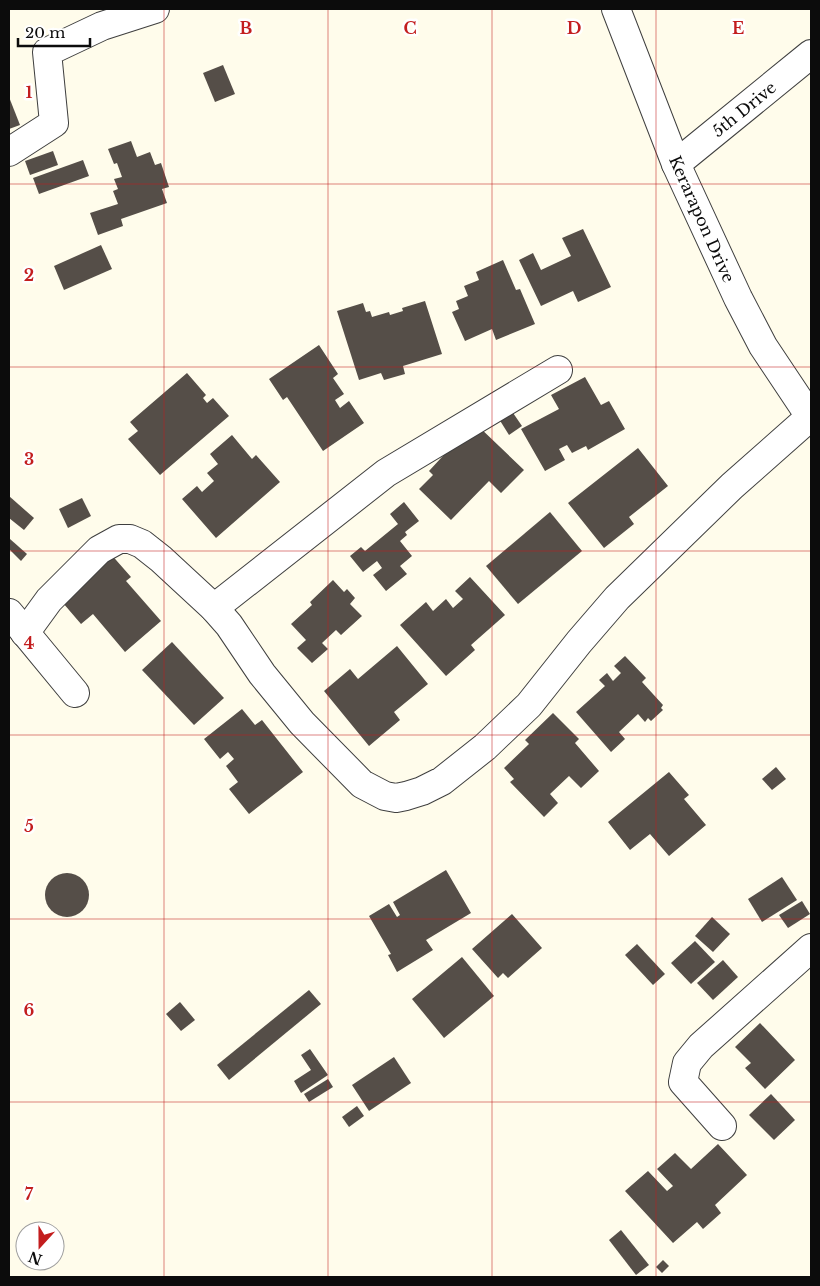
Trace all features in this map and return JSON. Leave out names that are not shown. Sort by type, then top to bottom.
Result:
[{"type":"street","points":[[9,152],[54,123],[47,52],[102,26],[155,9]]},
{"type":"street","name":"Kerarapon Drive","points":[[616,9],[676,164],[738,298],[763,346],[811,418]]},
{"type":"street","name":"5th Drive","points":[[676,164],[811,54]]},
{"type":"street","points":[[214,608],[386,473],[558,370]]},
{"type":"street","points":[[75,693],[17,623],[49,600],[99,550],[119,539],[130,539],[142,544],[161,558],[214,608],[229,625],[262,674],[302,723],[362,784],[385,796],[396,798],[422,791],[442,781],[478,753],[529,706],[616,598],[732,486],[811,418]]},
{"type":"street","points":[[722,1126],[683,1082],[687,1063],[701,1046],[811,948]]},
{"type":"building","points":[[223,65],[235,94],[215,102],[203,73]]},
{"type":"building","points":[[9,97],[20,125],[9,129]]},
{"type":"building","points":[[131,141],[137,157],[150,152],[155,165],[161,163],[169,187],[162,189],[167,203],[121,219],[123,226],[98,235],[90,213],[118,204],[113,191],[118,189],[114,179],[122,177],[117,163],[114,164],[108,149]]},
{"type":"building","points":[[53,151],[58,165],[30,175],[25,161]]},
{"type":"building","points":[[83,160],[89,176],[39,194],[33,178]]},
{"type":"building","points":[[583,229],[611,287],[578,302],[573,291],[541,306],[519,260],[533,253],[541,270],[571,256],[562,238]]},
{"type":"building","points":[[101,245],[112,269],[64,290],[54,266]]},
{"type":"building","points":[[503,260],[516,290],[520,289],[535,324],[496,340],[492,329],[465,341],[452,312],[459,309],[456,301],[468,296],[464,286],[479,280],[476,272]]},
{"type":"building","points":[[425,301],[442,354],[403,366],[405,374],[384,380],[381,373],[359,380],[337,311],[363,303],[366,312],[370,311],[372,317],[389,312],[390,315],[403,311],[402,308]]},
{"type":"building","points":[[319,345],[338,374],[333,378],[344,394],[335,400],[340,408],[349,401],[364,423],[323,451],[287,397],[283,400],[269,379]]},
{"type":"building","points":[[187,373],[206,395],[203,398],[207,403],[213,398],[229,416],[160,475],[128,439],[138,431],[130,422]]},
{"type":"building","points":[[585,377],[601,405],[609,401],[625,429],[588,450],[586,446],[572,453],[567,445],[559,449],[565,460],[545,471],[521,429],[559,409],[551,395]]},
{"type":"building","points":[[511,410],[522,426],[509,435],[499,419]]},
{"type":"building","points":[[477,425],[524,470],[501,493],[489,481],[451,520],[419,489],[433,475],[429,471],[453,445]]},
{"type":"building","points":[[232,435],[252,459],[256,455],[280,482],[216,538],[182,499],[197,486],[202,492],[214,481],[207,473],[218,464],[210,454]]},
{"type":"building","points":[[638,448],[668,486],[629,517],[634,524],[604,548],[568,503]]},
{"type":"building","points":[[9,496],[34,518],[24,530],[9,518]]},
{"type":"building","points":[[82,498],[91,516],[68,528],[59,509]]},
{"type":"building","points":[[404,502],[419,521],[405,532],[407,535],[400,541],[412,556],[400,566],[407,574],[386,591],[373,575],[382,568],[377,561],[363,572],[350,556],[361,547],[365,551],[398,524],[390,514]]},
{"type":"building","points":[[550,512],[582,551],[518,604],[486,566]]},
{"type":"building","points":[[10,539],[27,554],[21,561],[9,549]]},
{"type":"building","points":[[109,552],[131,577],[126,581],[161,621],[125,652],[93,614],[81,624],[57,596]]},
{"type":"building","points":[[470,577],[505,615],[471,645],[475,650],[446,676],[400,625],[426,602],[433,611],[446,599],[453,608],[463,599],[455,591]]},
{"type":"building","points":[[333,580],[344,592],[347,589],[355,598],[350,604],[362,616],[341,635],[336,630],[322,643],[328,649],[312,663],[297,648],[306,640],[291,624],[312,605],[310,602]]},
{"type":"building","points":[[172,642],[224,698],[194,725],[142,670]]},
{"type":"building","points":[[397,646],[428,684],[394,712],[400,720],[369,746],[324,691],[350,669],[358,679]]},
{"type":"building","points":[[625,656],[646,678],[642,682],[663,705],[661,708],[663,710],[651,721],[648,718],[645,722],[638,714],[619,732],[625,739],[611,752],[576,712],[605,686],[599,680],[607,673],[613,681],[621,673],[614,666]]},
{"type":"building","points":[[242,709],[255,725],[262,720],[303,772],[249,814],[229,789],[238,782],[226,766],[234,759],[228,752],[220,759],[204,739]]},
{"type":"building","points":[[553,713],[579,739],[575,743],[599,771],[581,788],[569,776],[550,794],[558,803],[544,817],[510,782],[514,779],[504,768],[529,744],[525,740]]},
{"type":"building","points":[[776,767],[786,779],[772,790],[762,779]]},
{"type":"building","points":[[669,772],[689,795],[684,799],[706,825],[669,856],[650,834],[630,850],[608,822]]},
{"type":"building","points":[[446,870],[471,913],[426,940],[433,950],[397,972],[388,955],[391,954],[369,916],[389,904],[397,917],[400,915],[393,902]]},
{"type":"building","points":[[67,873],[79,877],[85,883],[89,895],[85,907],[79,913],[67,917],[55,913],[49,907],[45,895],[49,883],[55,877]]},
{"type":"building","points":[[782,877],[797,900],[762,922],[748,899]]},
{"type":"building","points":[[802,901],[810,914],[788,928],[779,915]]},
{"type":"building","points":[[512,914],[542,948],[508,978],[503,973],[498,978],[472,949]]},
{"type":"building","points":[[712,917],[730,934],[713,952],[695,936]]},
{"type":"building","points":[[695,941],[715,962],[691,984],[671,963]]},
{"type":"building","points":[[637,944],[665,974],[653,985],[625,955]]},
{"type":"building","points":[[462,957],[494,996],[444,1038],[412,999]]},
{"type":"building","points":[[723,960],[738,977],[713,1000],[697,983]]},
{"type":"building","points":[[309,990],[321,1004],[229,1080],[217,1065]]},
{"type":"building","points":[[180,1002],[195,1020],[181,1031],[166,1014]]},
{"type":"building","points":[[760,1023],[795,1060],[765,1089],[745,1068],[751,1063],[735,1047]]},
{"type":"building","points":[[310,1049],[328,1075],[301,1093],[294,1081],[311,1070],[301,1055]]},
{"type":"building","points":[[394,1057],[411,1083],[369,1111],[352,1085]]},
{"type":"building","points":[[328,1079],[333,1087],[309,1102],[304,1094]]},
{"type":"building","points":[[771,1094],[795,1120],[774,1140],[749,1115]]},
{"type":"building","points":[[357,1106],[364,1116],[349,1127],[342,1117]]},
{"type":"building","points":[[718,1144],[747,1175],[715,1205],[721,1213],[703,1229],[697,1222],[673,1243],[625,1191],[648,1171],[667,1191],[673,1186],[657,1169],[675,1153],[691,1169]]},
{"type":"building","points":[[621,1230],[649,1265],[636,1275],[609,1240]]},
{"type":"building","points":[[663,1260],[669,1266],[662,1273],[656,1267]]}]
